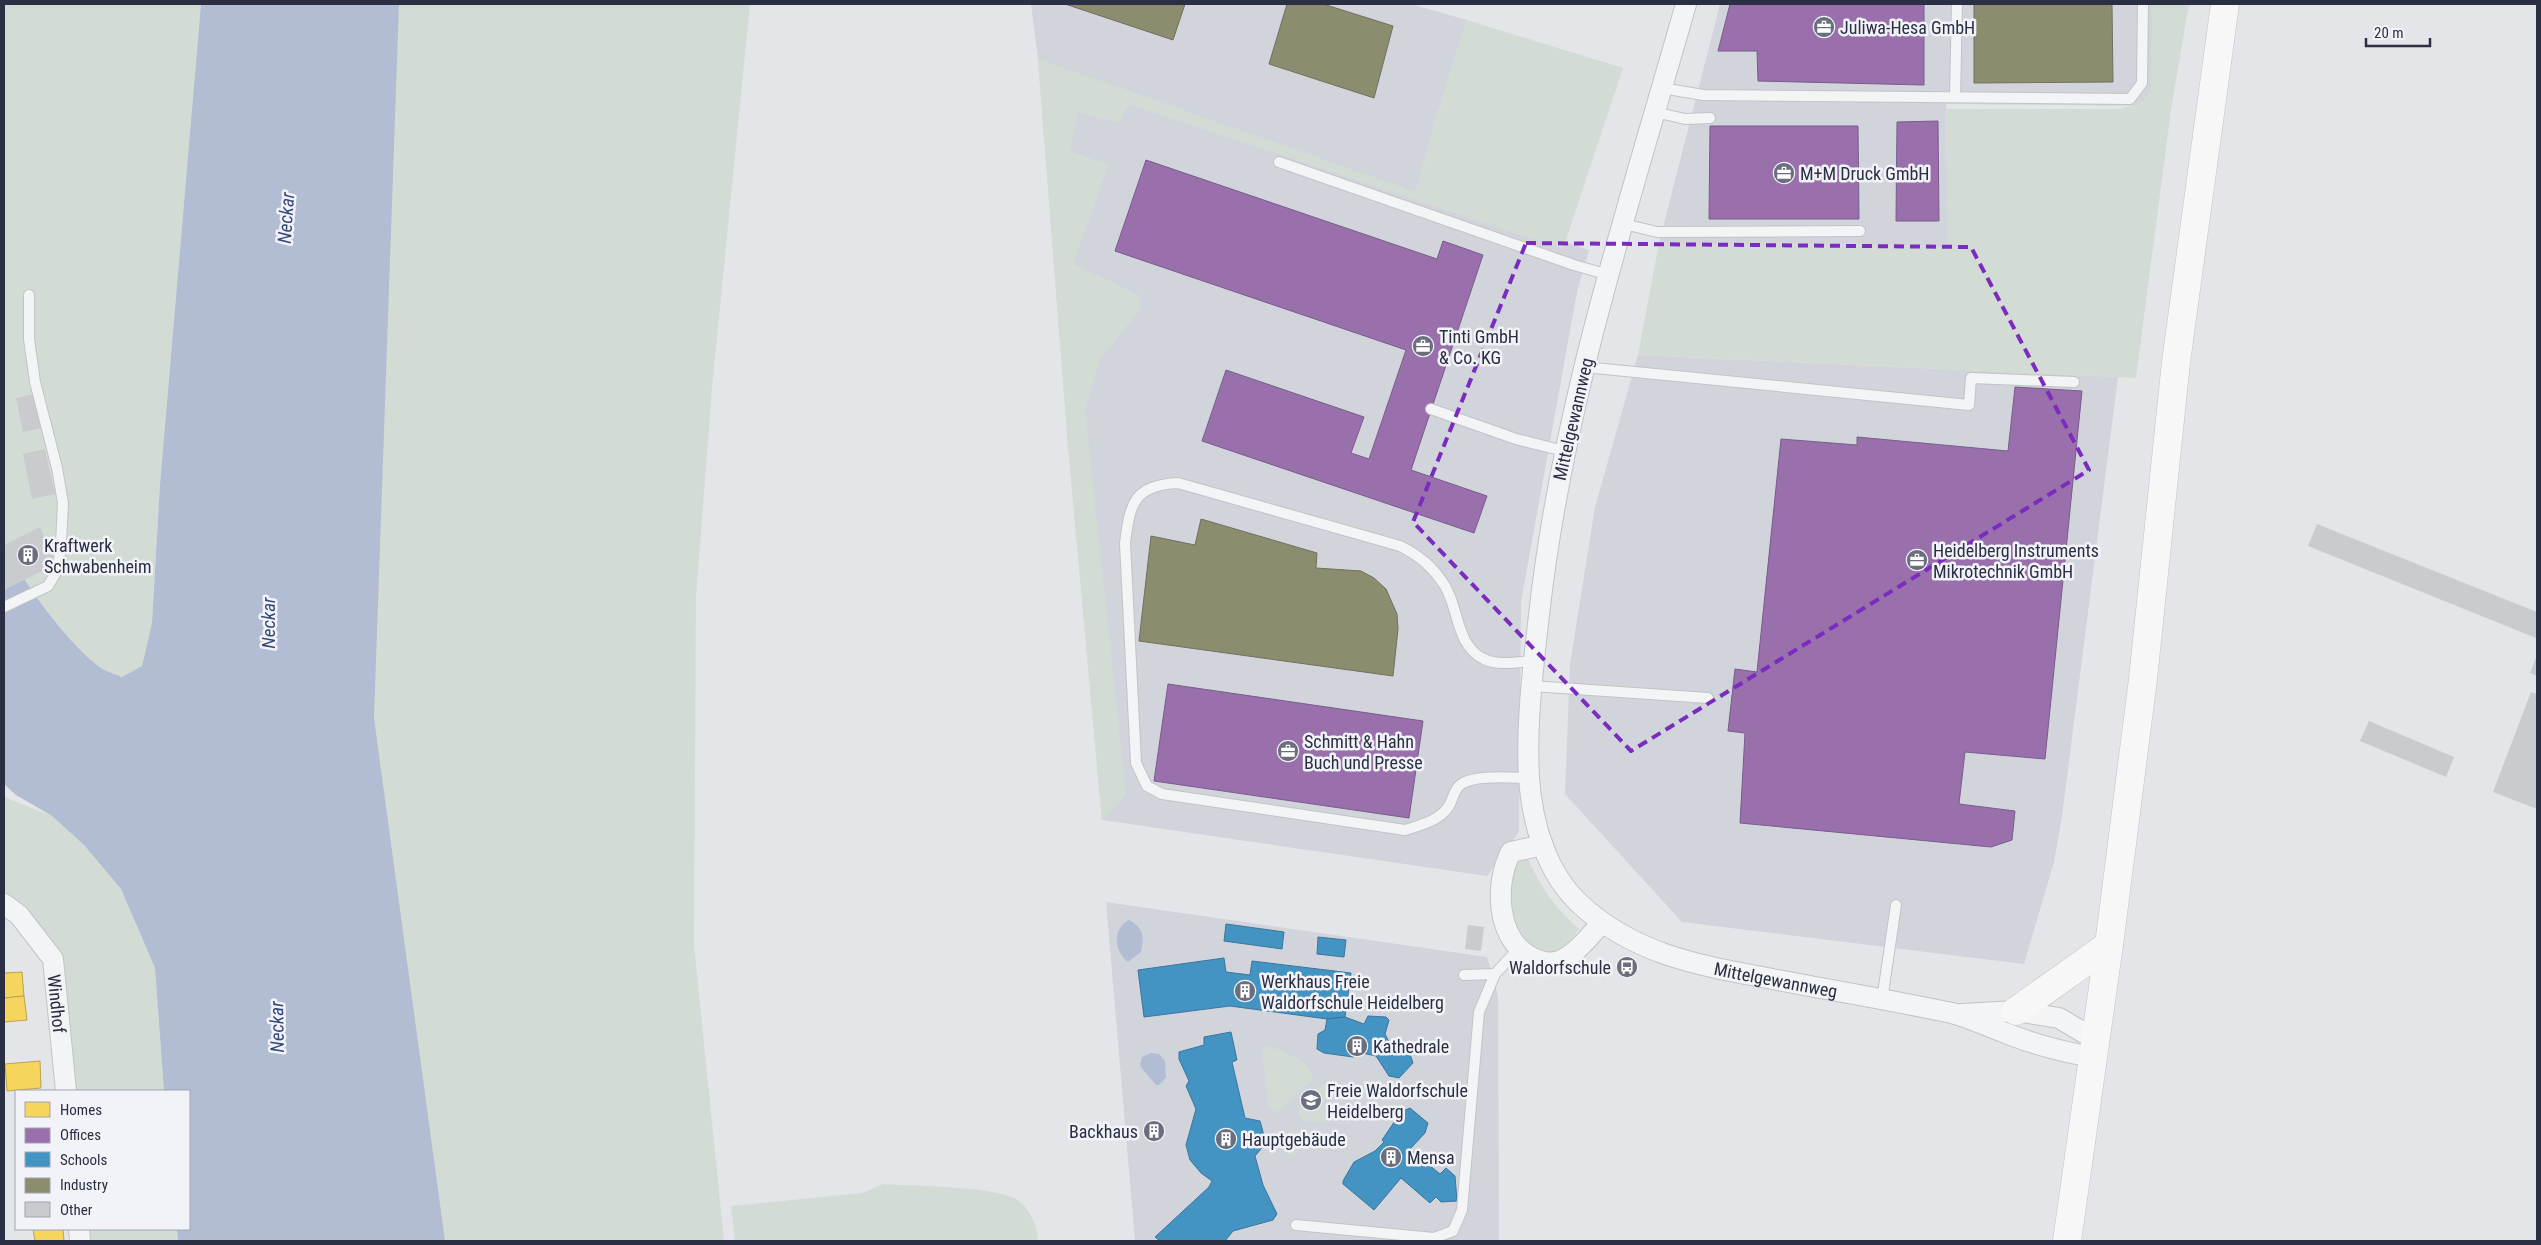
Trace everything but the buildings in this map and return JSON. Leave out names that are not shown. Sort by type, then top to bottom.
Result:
[{"type":"main road","points":[[2067,1241],[2109,945],[2143,679],[2176,362],[2220,52],[2224,4]]},
{"type":"main road","points":[[2220,52],[2237,4]]},
{"type":"main road","points":[[2016,1011],[2109,945]]},
{"type":"street","name":"Mittelgewannweg","points":[[1686,4],[1584,367],[1564,451],[1548,532],[1533,661],[1530,778],[1543,846],[1550,866],[1578,902],[1602,923],[1636,944],[1686,962],[1958,1014],[2054,1050],[2095,1048]]},
{"type":"street","points":[[1543,846],[1511,852],[1506,861],[1502,890],[1503,919],[1510,938],[1526,954],[1540,961],[1557,962],[1568,957],[1602,923]]},
{"type":"street","name":"Windhof","points":[[4,904],[19,915],[53,959],[66,1090]]},
{"type":"street","name":"Mittelgewannweg","points":[[1958,1014],[2016,1011],[2059,1018],[2095,1048]]},
{"type":"lane","points":[[1955,97],[1957,4]]},
{"type":"lane","points":[[1662,88],[1703,95],[2130,99],[2142,83],[2142,4]]},
{"type":"lane","points":[[1655,112],[1685,119],[1710,118]]},
{"type":"lane","points":[[1279,162],[1574,266],[1609,275]]},
{"type":"lane","points":[[1624,224],[1656,232],[1860,231]]},
{"type":"lane","points":[[4,607],[48,586],[58,568],[63,503],[57,468],[35,382],[29,339],[29,296]]},
{"type":"lane","points":[[1584,367],[1969,405],[1971,378],[2074,382]]},
{"type":"lane","points":[[1431,409],[1516,439],[1564,451]]},
{"type":"lane","points":[[1530,778],[1476,778],[1466,782],[1459,785],[1448,807],[1433,821],[1405,830],[1162,794],[1147,786],[1136,763],[1125,543],[1128,518],[1135,502],[1146,488],[1161,484],[1178,483],[1400,546],[1420,556],[1446,587],[1453,603],[1458,624],[1467,644],[1483,659],[1497,662],[1533,661]]},
{"type":"lane","points":[[1532,686],[1708,698]]},
{"type":"lane","points":[[1882,1000],[1896,905]]},
{"type":"lane","points":[[1296,1225],[1434,1238],[1453,1231],[1462,1210],[1479,1012],[1495,974],[1519,948]]},
{"type":"lane","points":[[1464,975],[1495,974]]},
{"type":"highlighted area","points":[[1526,243],[1971,247],[2089,470],[1631,751],[1413,522]]},
{"type":"shaded area","points":[[4,4],[201,4],[160,484],[152,623],[142,666],[123,677],[101,668],[75,644],[32,591],[20,573],[4,541]]},
{"type":"shaded area","points":[[290,4],[750,4],[712,388],[696,597],[694,944],[724,1241],[305,1241]]},
{"type":"shaded area","points":[[1031,4],[1411,4],[1467,20],[1437,115],[1416,192],[1589,250],[1577,292],[1521,602],[1519,832],[1487,876],[1102,820],[1068,445],[1038,59]]},
{"type":"shaded area","points":[[1720,4],[2177,4],[2161,106],[1946,104],[1948,247],[1659,243]]},
{"type":"shaded area","points":[[2152,4],[2189,4],[2171,110],[2136,378],[1638,355],[1659,243],[1860,243],[1948,247],[1946,109],[2121,109],[2141,102],[2151,92]]},
{"type":"shaded area","points":[[1467,20],[1623,68],[1563,249],[1128,104],[1119,123],[1078,112],[1070,151],[1108,165],[1073,264],[1139,295],[1140,309],[1099,361],[1085,411],[1126,795],[1102,820],[1068,445],[1038,59],[1416,192],[1437,115]]},
{"type":"shaded area","points":[[1638,355],[2118,377],[2062,816],[2054,862],[2024,964],[1682,922],[1565,794],[1570,664],[1595,507]]},
{"type":"shaded area","points":[[4,797],[52,816],[84,845],[121,889],[155,968],[164,1090],[75,1090],[63,964],[47,935],[18,902],[4,891]]},
{"type":"shaded area","points":[[1526,854],[1548,895],[1562,913],[1579,929],[1565,945],[1550,953],[1533,951],[1525,945],[1517,936],[1511,919],[1511,887],[1515,859]]},
{"type":"shaded area","name":"Freie Waldorfschule Heidelberg","points":[[1106,902],[1487,957],[1498,996],[1499,1241],[1135,1241]]},
{"type":"shaded area","points":[[1270,1046],[1302,1062],[1308,1067],[1313,1079],[1278,1112],[1270,1109],[1268,1105],[1262,1049]]},
{"type":"shaded area","points":[[1330,1084],[1333,1090],[1328,1092],[1323,1105],[1327,1119],[1320,1123],[1302,1120],[1298,1113],[1306,1097],[1319,1086]]},
{"type":"shaded area","points":[[1292,1131],[1301,1132],[1305,1139],[1305,1144],[1294,1155],[1290,1155],[1286,1150],[1285,1135]]},
{"type":"shaded area","points":[[883,1184],[990,1191],[1016,1199],[1021,1202],[1032,1217],[1038,1241],[735,1241],[731,1206],[862,1193]]},
{"type":"shaded area","points":[[88,1230],[177,1230],[178,1241],[89,1241]]},
{"type":"water","name":"Neckar","points":[[201,4],[399,4],[374,718],[445,1241],[178,1241],[177,1230],[190,1230],[190,1090],[164,1090],[155,968],[121,889],[84,845],[52,816],[16,795],[4,784],[4,541],[20,573],[60,627],[88,658],[103,669],[122,677],[142,666],[152,623],[160,484]]},
{"type":"water","points":[[1129,920],[1138,926],[1142,933],[1142,942],[1141,952],[1128,962],[1120,952],[1117,940],[1120,929]]},
{"type":"water","points":[[1151,1053],[1159,1054],[1165,1061],[1166,1078],[1159,1085],[1156,1085],[1140,1066],[1142,1057]]},
{"type":"place","name":"Juliwa-Hesa GmbH","points":[[1824,27]]},
{"type":"place","name":"M+M Druck GmbH","points":[[1784,173]]},
{"type":"place","name":"Tinti GmbH & Co. KG","points":[[1423,346]]},
{"type":"place","name":"Kraftwerk Schwabenheim","points":[[28,555]]},
{"type":"place","name":"Heidelberg Instruments Mikrotechnik GmbH","points":[[1917,560]]},
{"type":"place","name":"Schmitt & Hahn Buch und Presse","points":[[1288,751]]},
{"type":"place","name":"Waldorfschule","points":[[1627,967]]},
{"type":"place","name":"Werkhaus Freie Waldorfschule Heidelberg","points":[[1245,991]]},
{"type":"place","name":"Kathedrale","points":[[1357,1046]]},
{"type":"place","name":"Freie Waldorfschule Heidelberg","points":[[1311,1100]]},
{"type":"place","name":"Backhaus","points":[[1154,1131]]},
{"type":"place","name":"Hauptgebäude","points":[[1226,1139]]},
{"type":"place","name":"Mensa","points":[[1391,1157]]}]
